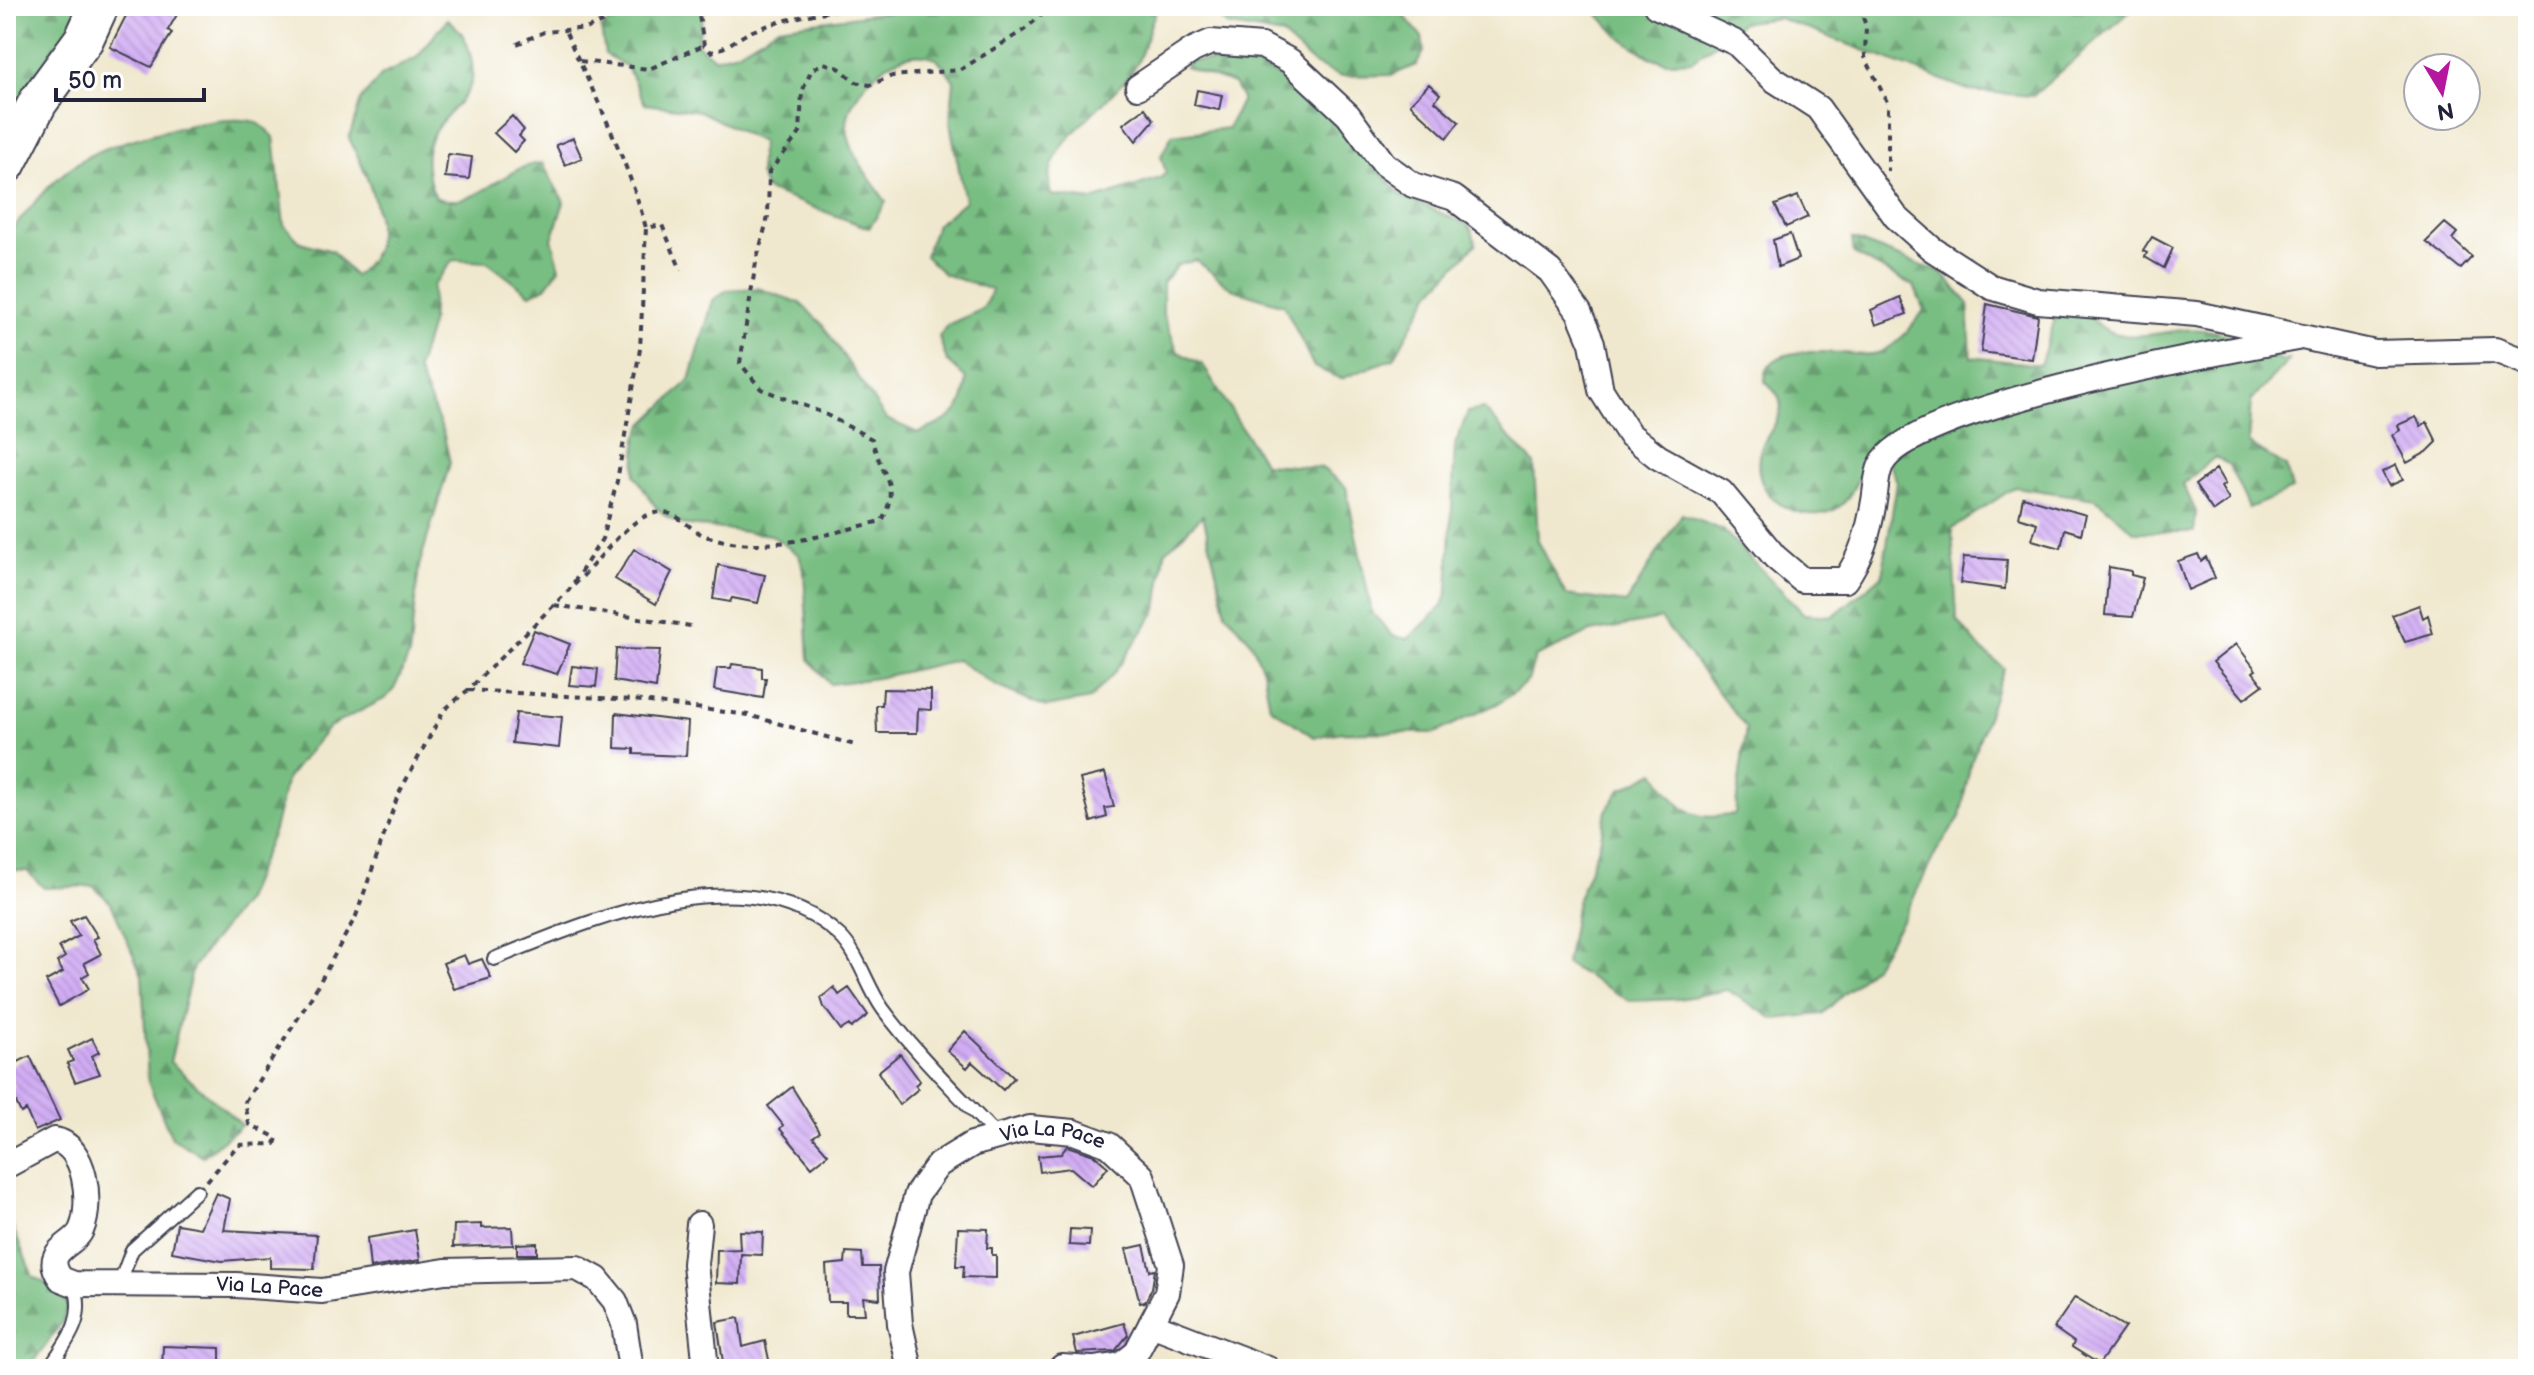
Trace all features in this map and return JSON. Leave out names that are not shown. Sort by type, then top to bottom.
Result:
[{"type":"main road","points":[[6,164],[38,102],[84,39],[99,6]]},
{"type":"street","points":[[1656,6],[1736,43],[1773,79],[1818,108],[1896,217],[1932,249],[1991,287],[2038,301],[2197,314],[2375,353],[2495,350],[2528,363]]},
{"type":"street","points":[[1138,87],[1193,50],[1211,42],[1262,46],[1290,61],[1348,115],[1384,164],[1413,185],[1454,198],[1550,271],[1579,312],[1592,343],[1601,390],[1629,434],[1658,457],[1721,492],[1775,557],[1802,580],[1845,580],[1859,560],[1870,527],[1881,465],[1894,449],[1917,433],[2024,398],[2148,365],[2297,338]]},
{"type":"street","name":"Via La Pace","points":[[910,1369],[900,1324],[896,1272],[917,1194],[938,1165],[972,1144],[1030,1128],[1074,1132],[1109,1145],[1142,1176],[1171,1265],[1167,1293],[1136,1353],[1121,1365],[1093,1369],[1062,1367]]},
{"type":"street","points":[[6,1166],[54,1140],[69,1146],[75,1155],[83,1179],[86,1215],[82,1232],[57,1255],[54,1263],[61,1279],[74,1284]]},
{"type":"street","points":[[699,1224],[695,1264],[706,1369]]},
{"type":"street","name":"Via La Pace","points":[[74,1284],[236,1285],[322,1291],[445,1271],[577,1268],[597,1279],[615,1301],[624,1324],[631,1369]]},
{"type":"street","points":[[1151,1324],[1268,1369]]},
{"type":"lane","points":[[494,959],[601,916],[687,898],[761,897],[814,914],[843,938],[882,1008],[997,1136]]},
{"type":"lane","points":[[118,1286],[132,1250],[197,1191]]},
{"type":"lane","points":[[48,1369],[75,1329],[80,1310],[74,1284]]},
{"type":"path","points":[[517,44],[544,32],[566,33],[588,28],[638,6]]},
{"type":"path","points":[[701,6],[698,9],[704,45],[711,52],[726,48],[752,31],[806,15],[860,6]]},
{"type":"path","points":[[197,1191],[238,1145],[275,1144],[277,1138],[249,1124],[245,1102],[312,996],[356,916],[398,795],[444,710],[598,564],[627,526],[655,512],[675,515],[706,537],[774,546],[828,537],[882,521],[892,501],[890,481],[877,459],[872,439],[823,413],[761,389],[740,363],[756,262],[768,217],[769,172],[800,133],[802,92],[812,69],[824,63],[839,68],[856,82],[870,85],[892,76],[960,70],[1024,30],[1052,6]]},
{"type":"path","points":[[1859,6],[1866,26],[1865,57],[1888,104],[1885,201]]},
{"type":"path","points":[[566,33],[633,179],[646,228],[640,349],[617,481],[602,539],[569,590]]},
{"type":"path","points":[[580,61],[649,69],[704,45]]},
{"type":"path","points":[[646,228],[662,225],[681,270]]},
{"type":"path","points":[[554,605],[691,626]]},
{"type":"path","points":[[468,690],[634,700],[748,715],[855,745]]},
{"type":"green space","points":[[6,6],[82,6],[6,134]]},
{"type":"green space","points":[[679,6],[705,6],[697,44],[714,58],[737,52],[779,27],[929,6],[1159,6],[1133,70],[1064,144],[1054,161],[1049,178],[1051,195],[1093,200],[1160,178],[1166,173],[1161,156],[1172,135],[1228,128],[1242,99],[1234,84],[1185,67],[1190,61],[1245,61],[1268,70],[1317,102],[1402,196],[1466,224],[1472,230],[1476,244],[1431,292],[1394,358],[1341,379],[1314,367],[1284,305],[1232,289],[1196,260],[1178,265],[1163,282],[1163,314],[1178,352],[1203,365],[1264,464],[1322,468],[1346,487],[1372,613],[1393,636],[1408,639],[1443,606],[1448,591],[1455,445],[1468,412],[1484,409],[1534,464],[1538,541],[1566,595],[1626,603],[1682,514],[1723,530],[1804,614],[1833,616],[1882,576],[1897,482],[1884,449],[1874,446],[1847,500],[1824,513],[1807,514],[1784,507],[1767,492],[1759,469],[1760,450],[1781,407],[1777,395],[1765,382],[1768,367],[1778,358],[1792,354],[1881,352],[1902,337],[1924,310],[1914,286],[1854,254],[1852,239],[1942,273],[1968,303],[1971,357],[2040,365],[2058,310],[2088,315],[2116,334],[2132,336],[2182,330],[2217,332],[2280,360],[2289,360],[2251,401],[2248,443],[2286,467],[2292,490],[2249,508],[2229,465],[2215,457],[2183,484],[2196,512],[2194,532],[2135,532],[2096,499],[2015,487],[1952,529],[1957,620],[1982,650],[2004,668],[1970,766],[1960,817],[1936,852],[1903,919],[1874,966],[1822,1014],[1774,1019],[1727,990],[1679,999],[1630,1001],[1566,964],[1577,901],[1600,843],[1606,811],[1620,790],[1655,772],[1671,795],[1687,810],[1706,816],[1735,814],[1746,728],[1661,619],[1591,632],[1535,657],[1528,681],[1501,702],[1435,733],[1343,732],[1314,737],[1270,707],[1263,670],[1251,642],[1226,613],[1203,515],[1165,552],[1157,610],[1115,672],[1090,699],[1046,707],[996,686],[957,660],[877,678],[830,684],[809,659],[804,572],[799,555],[771,535],[681,524],[655,506],[635,475],[637,438],[643,425],[690,380],[713,300],[727,290],[758,288],[800,303],[822,324],[886,419],[918,433],[946,420],[963,400],[966,378],[947,361],[939,337],[947,325],[983,309],[992,290],[944,274],[925,256],[936,225],[965,201],[950,123],[954,81],[940,62],[920,55],[891,63],[865,85],[849,112],[847,126],[851,146],[886,202],[869,228],[766,190],[759,174],[761,142],[700,111],[645,104],[627,67],[605,54],[601,29],[625,17],[675,10]]},
{"type":"green space","points":[[1203,6],[1396,6],[1422,37],[1424,52],[1416,65],[1393,75],[1339,76],[1314,64],[1282,35],[1227,25]]},
{"type":"green space","points":[[1591,6],[1980,6],[1994,16],[2025,12],[2033,6],[2136,6],[2033,96],[1971,91],[1779,18],[1743,22],[1692,61],[1666,62],[1650,57],[1618,36]]},
{"type":"green space","points":[[448,19],[465,39],[473,69],[468,91],[438,127],[428,145],[427,169],[436,198],[466,198],[515,171],[542,163],[564,202],[552,239],[560,268],[546,287],[530,294],[487,262],[453,260],[433,286],[431,324],[417,370],[443,431],[450,463],[419,566],[409,656],[394,689],[386,698],[329,727],[287,778],[274,830],[245,900],[193,967],[170,1062],[242,1125],[203,1156],[172,1138],[148,1082],[142,975],[111,903],[93,886],[44,888],[27,871],[6,870],[6,237],[54,182],[89,156],[171,129],[240,120],[258,123],[274,137],[284,225],[300,242],[332,251],[354,276],[368,263],[376,247],[378,228],[371,190],[349,138],[361,99],[382,75],[416,58]]},
{"type":"green space","points":[[6,1211],[33,1277],[56,1288],[68,1306],[62,1322],[28,1369],[6,1369]]},
{"type":"building","points":[[131,6],[182,6],[168,30],[172,33],[151,67],[110,47]]},
{"type":"building","points":[[1429,84],[1440,94],[1435,101],[1459,122],[1447,138],[1410,104]]},
{"type":"building","points":[[1197,90],[1222,95],[1219,110],[1194,105]]},
{"type":"building","points":[[1145,108],[1154,120],[1136,141],[1123,124]]},
{"type":"building","points":[[512,116],[524,130],[519,136],[524,141],[514,152],[494,133]]},
{"type":"building","points":[[573,138],[582,158],[565,165],[556,145]]},
{"type":"building","points":[[448,154],[472,157],[469,179],[445,177]]},
{"type":"building","points":[[1798,196],[1808,217],[1786,227],[1775,205]]},
{"type":"building","points":[[2445,223],[2457,233],[2452,239],[2472,257],[2461,269],[2426,242]]},
{"type":"building","points":[[1790,234],[1798,259],[1778,267],[1773,240]]},
{"type":"building","points":[[2152,237],[2173,248],[2164,268],[2145,257],[2147,253],[2143,251]]},
{"type":"building","points":[[1900,297],[1907,314],[1876,325],[1871,310]]},
{"type":"building","points":[[1987,304],[2038,316],[2032,359],[1981,352]]},
{"type":"building","points":[[2416,417],[2421,426],[2427,422],[2437,442],[2427,452],[2407,463],[2392,435],[2400,430],[2398,425]]},
{"type":"building","points":[[2396,465],[2403,480],[2389,486],[2382,472]]},
{"type":"building","points":[[2216,469],[2225,484],[2221,487],[2229,500],[2213,511],[2195,485]]},
{"type":"building","points":[[2023,497],[2086,515],[2081,534],[2065,529],[2061,548],[2032,540],[2037,523],[2019,517]]},
{"type":"building","points":[[634,549],[672,572],[656,604],[615,579]]},
{"type":"building","points":[[2198,554],[2201,561],[2206,557],[2215,578],[2188,590],[2178,561]]},
{"type":"building","points":[[1964,557],[2007,560],[2005,589],[1960,583]]},
{"type":"building","points":[[718,565],[765,575],[758,603],[732,598],[730,602],[713,599]]},
{"type":"building","points":[[2109,567],[2131,571],[2131,575],[2143,578],[2133,617],[2105,615]]},
{"type":"building","points":[[2419,605],[2423,618],[2428,615],[2433,634],[2405,642],[2392,615]]},
{"type":"building","points":[[534,630],[570,644],[557,674],[520,663]]},
{"type":"building","points":[[2236,644],[2256,670],[2253,672],[2263,685],[2244,699],[2213,662]]},
{"type":"building","points":[[616,649],[660,650],[656,688],[614,681]]},
{"type":"building","points":[[732,664],[762,668],[762,678],[766,678],[763,698],[714,690],[717,668],[731,668]]},
{"type":"building","points":[[572,666],[598,669],[596,687],[569,685]]},
{"type":"building","points":[[883,689],[931,690],[931,710],[918,709],[917,733],[877,733],[876,705],[882,705]]},
{"type":"building","points":[[516,713],[562,717],[559,748],[512,743]]},
{"type":"building","points":[[616,713],[688,722],[686,756],[634,754],[634,749],[615,748]]},
{"type":"building","points":[[1105,773],[1114,807],[1105,808],[1107,817],[1091,822],[1080,779]]},
{"type":"building","points":[[84,915],[98,937],[93,939],[101,954],[84,963],[89,973],[82,977],[89,989],[59,1006],[46,981],[63,972],[57,962],[65,957],[59,947],[79,936],[70,921]]},
{"type":"building","points":[[464,955],[468,964],[482,959],[491,978],[454,989],[443,963]]},
{"type":"building","points":[[834,987],[839,995],[849,988],[868,1015],[851,1028],[849,1025],[841,1030],[824,1007],[821,998]]},
{"type":"building","points":[[965,1031],[1014,1078],[1003,1090],[972,1062],[967,1068],[947,1051]]},
{"type":"building","points":[[92,1038],[99,1052],[92,1056],[100,1074],[75,1082],[67,1063],[73,1061],[68,1050]]},
{"type":"building","points":[[900,1054],[920,1081],[915,1085],[918,1089],[899,1105],[878,1072]]},
{"type":"building","points":[[30,1056],[60,1120],[35,1131],[26,1110],[21,1113],[10,1089],[15,1087],[6,1068]]},
{"type":"building","points":[[792,1087],[820,1132],[813,1137],[828,1154],[812,1167],[780,1129],[783,1125],[768,1106]]},
{"type":"building","points":[[1067,1146],[1094,1155],[1108,1167],[1092,1186],[1071,1168],[1040,1172],[1038,1156],[1061,1154]]},
{"type":"building","points":[[216,1193],[230,1199],[224,1230],[317,1235],[314,1269],[270,1268],[270,1257],[222,1261],[172,1252],[177,1224],[200,1228]]},
{"type":"building","points":[[482,1224],[482,1228],[512,1227],[513,1245],[453,1247],[454,1225]]},
{"type":"building","points":[[958,1228],[988,1229],[987,1248],[992,1248],[992,1255],[996,1255],[996,1278],[963,1277],[964,1266],[956,1266]]},
{"type":"building","points":[[1070,1229],[1090,1230],[1089,1246],[1069,1245]]},
{"type":"building","points":[[415,1230],[420,1260],[370,1268],[367,1238]]},
{"type":"building","points":[[739,1231],[763,1232],[762,1255],[741,1254],[740,1284],[716,1283],[717,1250],[740,1249]]},
{"type":"building","points":[[537,1243],[537,1254],[517,1254],[517,1244]]},
{"type":"building","points":[[1144,1245],[1150,1271],[1155,1270],[1152,1288],[1145,1302],[1140,1303],[1126,1249]]},
{"type":"building","points":[[846,1252],[862,1253],[863,1267],[879,1267],[880,1299],[863,1297],[865,1314],[846,1314],[846,1302],[828,1302],[826,1265],[845,1263]]},
{"type":"building","points":[[2075,1297],[2125,1327],[2099,1364],[2072,1347],[2074,1342],[2054,1328]]},
{"type":"building","points":[[739,1318],[743,1347],[765,1341],[771,1369],[724,1369],[717,1322]]},
{"type":"building","points":[[1124,1323],[1128,1335],[1115,1351],[1077,1353],[1073,1337]]},
{"type":"building","points":[[163,1346],[220,1348],[220,1369],[162,1369]]}]
